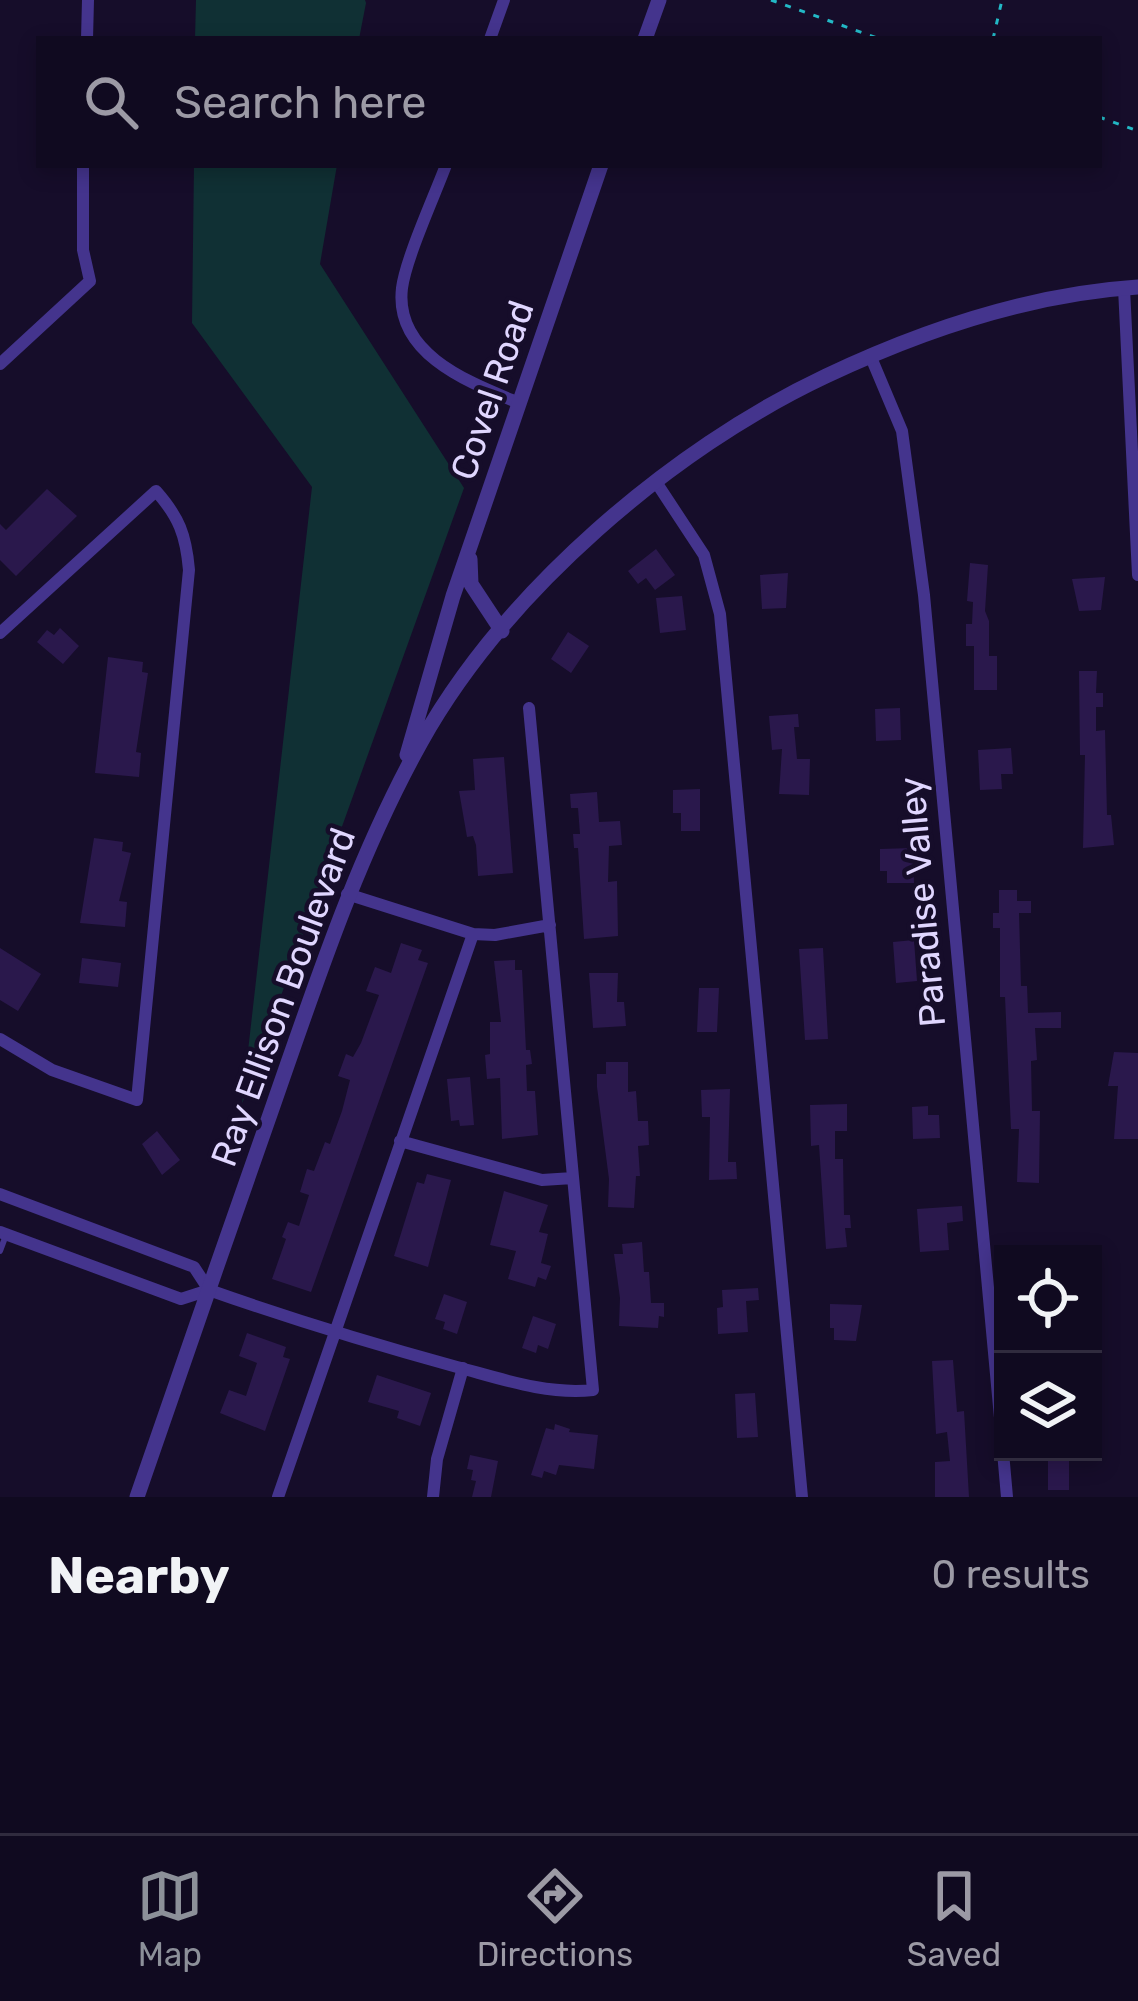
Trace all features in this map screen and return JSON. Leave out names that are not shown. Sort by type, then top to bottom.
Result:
[{"type":"street","points":[[87,36],[88,0]]},
{"type":"street","points":[[491,36],[504,0]]},
{"type":"street","points":[[646,36],[659,0]]},
{"type":"street","points":[[0,364],[90,281],[83,250],[83,168]]},
{"type":"street","points":[[445,168],[402,289],[407,321],[419,344],[440,365],[519,403]]},
{"type":"street","name":"Covel Road","points":[[399,783],[469,547],[601,168]]},
{"type":"street","points":[[1131,287],[1138,575]]},
{"type":"street","name":"Ray Ellison Boulevard","points":[[136,1497],[347,894],[399,783],[443,707],[502,631],[578,550],[656,482],[707,442],[774,402],[870,355],[983,316],[1131,287]]},
{"type":"street","name":"Paradise Valley","points":[[870,355],[902,431],[921,572],[994,1355]]},
{"type":"street","points":[[656,482],[704,555],[720,614],[802,1497]]},
{"type":"street","points":[[0,633],[156,491],[177,515],[187,537],[189,570],[137,1100],[52,1070],[0,1039]]},
{"type":"street","points":[[469,547],[471,584],[502,631]]},
{"type":"street","points":[[3,1233],[182,1299],[209,1290],[333,1333],[548,1390],[593,1390],[530,708]]},
{"type":"street","points":[[347,894],[473,934],[550,926]]},
{"type":"street","points":[[278,1497],[473,934]]},
{"type":"street","points":[[400,1141],[542,1180],[573,1178]]},
{"type":"street","points":[[0,1194],[194,1267],[209,1290]]},
{"type":"street","points":[[433,1497],[437,1459],[464,1368]]},
{"type":"street","name":"Paradise Valley","points":[[1004,1461],[1007,1497]]},
{"type":"lane","points":[[0,1251],[3,1233]]},
{"type":"path","points":[[771,0],[872,36]]},
{"type":"path","points":[[994,36],[1001,0]]},
{"type":"path","points":[[1102,118],[1138,131]]},
{"type":"green space","points":[[196,0],[366,3],[360,36],[195,36]]},
{"type":"green space","points":[[194,168],[336,168],[320,264],[464,488],[242,1104],[312,487],[192,323]]},
{"type":"building","points":[[47,489],[77,516],[16,576],[0,560],[0,524],[6,530]]},
{"type":"building","points":[[656,549],[675,575],[655,590],[646,578],[638,584],[628,571]]},
{"type":"building","points":[[970,563],[988,565],[985,611],[989,656],[997,656],[997,690],[974,690],[974,646],[966,646],[966,624],[972,624],[973,602],[967,601]]},
{"type":"building","points":[[788,573],[786,608],[762,609],[760,575]]},
{"type":"building","points":[[1105,577],[1101,610],[1079,611],[1072,579]]},
{"type":"building","points":[[682,596],[686,630],[660,633],[656,598]]},
{"type":"building","points":[[60,628],[79,646],[63,664],[37,642],[47,630],[54,635]]},
{"type":"building","points":[[568,632],[589,646],[571,673],[551,659]]},
{"type":"building","points":[[108,657],[143,662],[142,672],[148,673],[136,752],[141,753],[139,777],[95,773]]},
{"type":"building","points":[[1079,671],[1097,671],[1096,693],[1103,693],[1103,707],[1096,707],[1096,731],[1105,730],[1107,815],[1111,815],[1114,845],[1083,848],[1085,755],[1080,755]]},
{"type":"building","points":[[900,708],[901,740],[876,741],[875,709]]},
{"type":"building","points":[[798,714],[799,727],[794,727],[797,759],[810,759],[809,795],[779,794],[782,749],[772,750],[769,716]]},
{"type":"building","points":[[1011,748],[1013,774],[1001,774],[1002,789],[980,790],[978,750]]},
{"type":"building","points":[[504,757],[513,873],[478,876],[476,845],[473,836],[467,837],[459,791],[475,790],[473,759]]},
{"type":"building","points":[[700,789],[700,831],[681,831],[681,813],[673,813],[673,790]]},
{"type":"building","points":[[597,792],[599,822],[620,821],[622,845],[609,846],[608,882],[617,881],[618,936],[584,939],[573,834],[580,834],[578,808],[571,808],[570,794]]},
{"type":"building","points":[[94,838],[123,842],[122,851],[131,853],[119,901],[127,902],[125,927],[80,923]]},
{"type":"building","points":[[913,848],[914,883],[887,883],[887,871],[880,871],[880,849]]},
{"type":"building","points":[[999,890],[1017,890],[1017,901],[1031,901],[1031,913],[1019,913],[1021,986],[1027,986],[1028,1013],[1061,1012],[1061,1028],[1035,1028],[1032,1111],[1040,1111],[1039,1183],[1017,1182],[1019,1129],[1011,1129],[1005,997],[1000,997],[1000,928],[993,928]]},
{"type":"building","points":[[914,940],[917,981],[896,983],[893,942]]},
{"type":"building","points":[[401,943],[422,950],[418,960],[428,963],[311,1292],[272,1279],[286,1239],[282,1237],[288,1222],[299,1226],[309,1195],[300,1192],[307,1169],[314,1171],[342,1111],[350,1080],[338,1076],[346,1054],[353,1057],[361,1043],[379,995],[366,991],[375,967],[391,973]]},
{"type":"building","points":[[0,948],[41,974],[18,1011],[0,1000]]},
{"type":"building","points":[[823,948],[828,1039],[805,1040],[799,949]]},
{"type":"building","points":[[82,958],[121,963],[118,987],[79,983]]},
{"type":"building","points":[[515,960],[515,970],[522,970],[526,1050],[530,1050],[532,1064],[526,1065],[527,1091],[535,1091],[538,1135],[502,1139],[500,1078],[487,1079],[485,1055],[490,1054],[490,1022],[501,1022],[494,961]]},
{"type":"building","points":[[589,973],[618,973],[617,1002],[624,1002],[626,1026],[593,1028]]},
{"type":"building","points":[[699,988],[719,988],[717,1032],[697,1032]]},
{"type":"building","points":[[1114,1052],[1138,1053],[1138,1139],[1114,1139],[1118,1086],[1108,1086]]},
{"type":"building","points":[[606,1062],[628,1062],[628,1092],[636,1091],[638,1121],[648,1121],[649,1145],[638,1146],[640,1176],[636,1176],[634,1208],[608,1207],[597,1087],[597,1074],[606,1074]]},
{"type":"building","points":[[470,1077],[474,1125],[460,1126],[459,1120],[451,1121],[447,1079]]},
{"type":"building","points":[[730,1089],[728,1162],[736,1162],[737,1179],[709,1180],[710,1117],[702,1117],[701,1090]]},
{"type":"building","points":[[847,1104],[847,1131],[835,1131],[835,1159],[843,1159],[844,1215],[850,1215],[851,1228],[845,1228],[847,1247],[826,1249],[819,1145],[811,1146],[810,1105]]},
{"type":"building","points":[[928,1106],[928,1115],[939,1115],[940,1138],[913,1139],[912,1107]]},
{"type":"building","points":[[157,1131],[180,1160],[162,1175],[142,1144]]},
{"type":"building","points":[[427,1174],[451,1180],[428,1267],[394,1256],[417,1182],[424,1184]]},
{"type":"building","points":[[504,1191],[548,1205],[539,1232],[548,1234],[541,1263],[551,1266],[546,1280],[538,1277],[535,1287],[508,1279],[516,1251],[490,1245]]},
{"type":"building","points":[[962,1206],[963,1221],[947,1223],[949,1250],[920,1252],[917,1209]]},
{"type":"building","points":[[642,1242],[651,1303],[664,1303],[658,1328],[619,1326],[614,1254],[623,1254],[622,1244]]},
{"type":"building","points":[[758,1288],[759,1300],[746,1301],[748,1332],[718,1334],[722,1290]]},
{"type":"building","points":[[444,1294],[467,1302],[457,1334],[443,1329],[445,1322],[435,1319]]},
{"type":"building","points":[[830,1304],[862,1305],[856,1341],[834,1340]]},
{"type":"building","points":[[533,1316],[556,1324],[548,1349],[538,1345],[536,1353],[522,1348]]},
{"type":"building","points":[[247,1333],[286,1347],[283,1357],[290,1359],[265,1431],[220,1413],[229,1390],[246,1396],[257,1363],[239,1356]]},
{"type":"building","points":[[953,1360],[957,1412],[964,1411],[969,1497],[935,1497],[935,1462],[950,1461],[947,1432],[936,1434],[932,1361]]},
{"type":"building","points":[[377,1375],[431,1393],[420,1426],[397,1418],[399,1411],[368,1402]]},
{"type":"building","points":[[755,1393],[758,1437],[737,1438],[735,1394]]},
{"type":"building","points":[[555,1424],[569,1432],[598,1435],[594,1469],[559,1465],[556,1475],[544,1471],[542,1478],[531,1475],[546,1428],[554,1430]]},
{"type":"building","points":[[470,1455],[498,1461],[491,1497],[472,1497],[476,1481],[471,1480],[473,1470],[467,1469]]},
{"type":"building","points":[[1048,1461],[1069,1461],[1069,1490],[1048,1490]]}]
